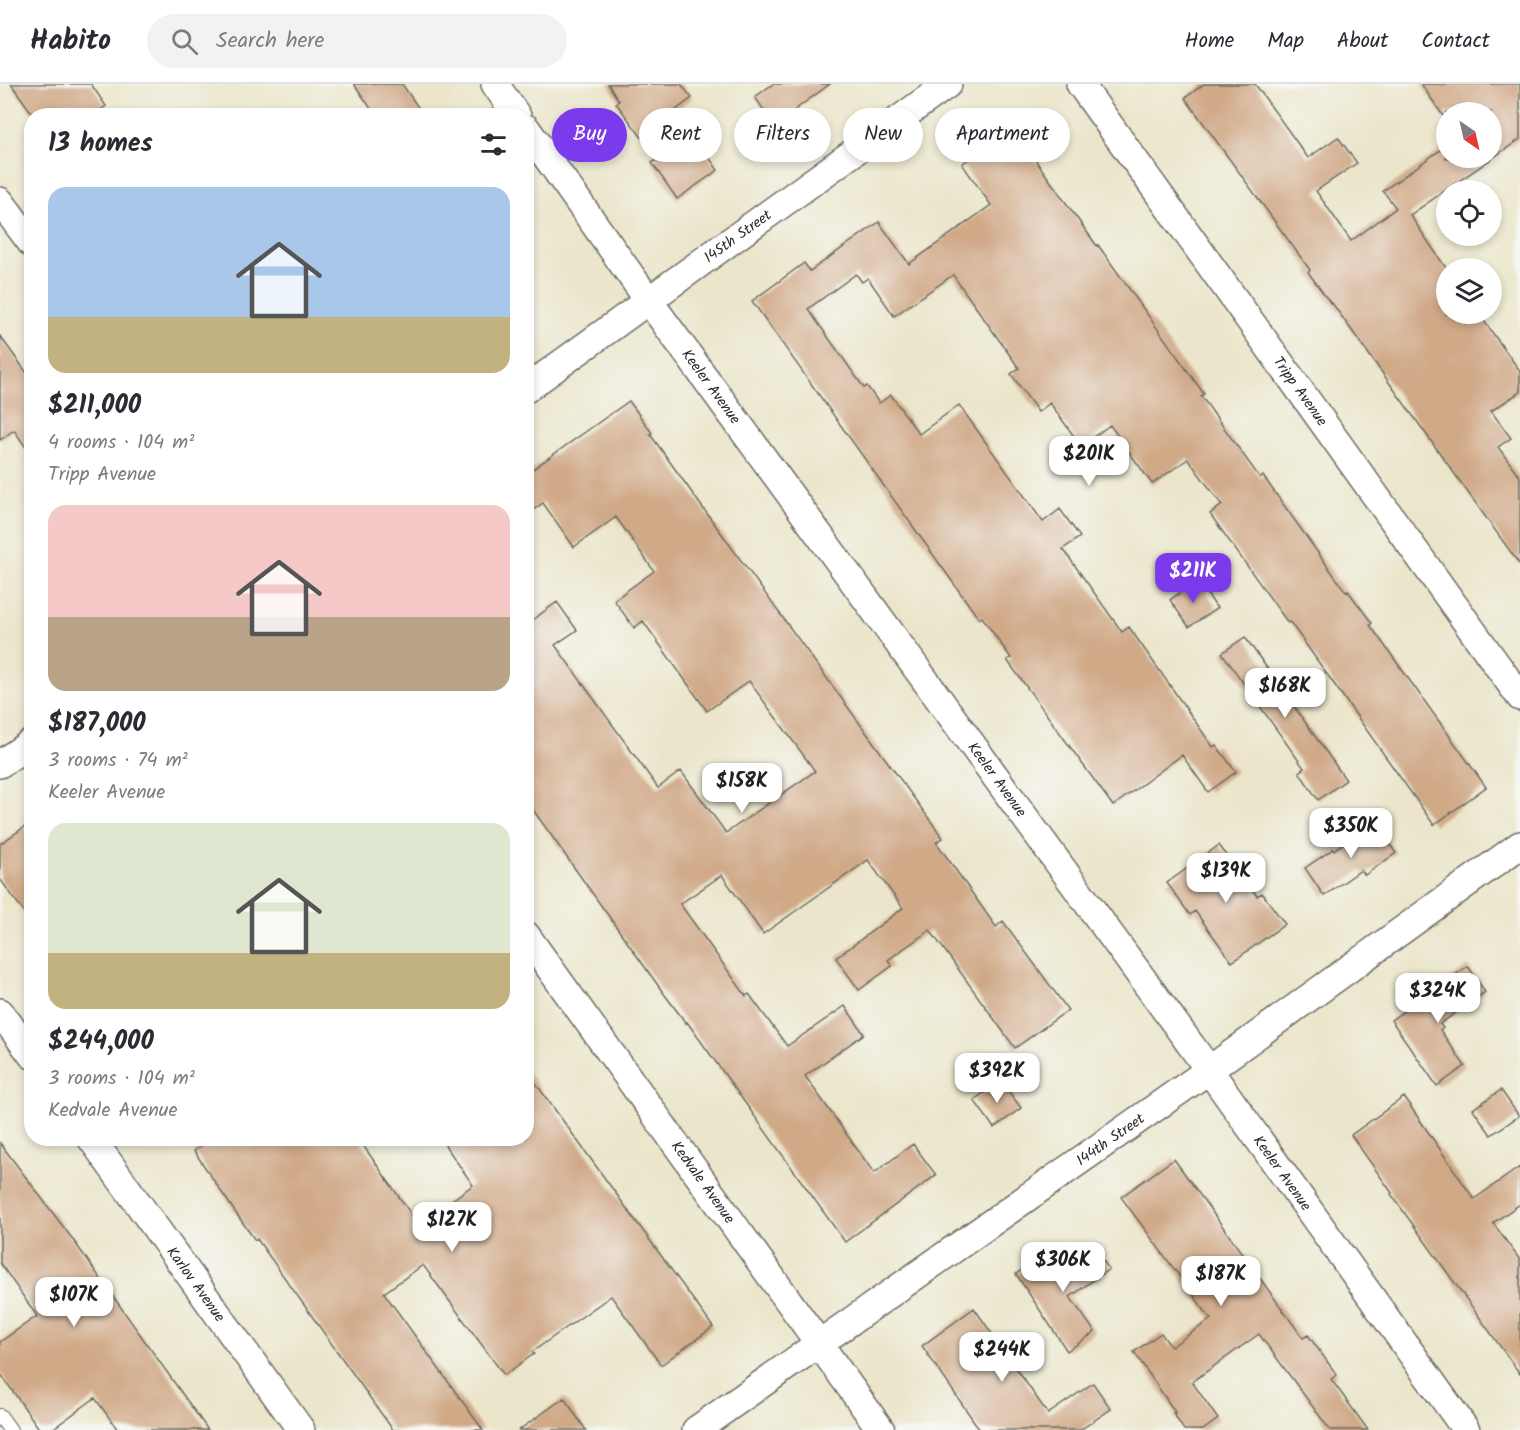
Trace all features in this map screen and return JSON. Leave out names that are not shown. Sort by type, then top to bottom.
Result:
[{"type":"street","points":[[495,84],[512,108]]},
{"type":"street","name":"145th Street","points":[[534,383],[948,84]]},
{"type":"street","name":"Tripp Avenue","points":[[1080,84],[1520,697]]},
{"type":"street","name":"Keeler Avenue","points":[[534,140],[1209,1070],[1466,1430]]},
{"type":"street","points":[[0,201],[24,233]]},
{"type":"street","points":[[0,764],[24,748]]},
{"type":"street","name":"144th Street","points":[[696,1430],[1209,1070],[1520,845]]},
{"type":"street","name":"Kedvale Avenue","points":[[534,947],[881,1430]]},
{"type":"street","points":[[0,1012],[24,1044]]},
{"type":"street","name":"Karlov Avenue","points":[[97,1146],[301,1430]]},
{"type":"lane","points":[[0,1416],[10,1430]]},
{"type":"building","points":[[11,84],[91,84],[106,106],[103,108],[28,108]]},
{"type":"building","points":[[354,84],[402,84],[418,108],[370,108]]},
{"type":"building","points":[[608,84],[681,84],[692,98],[679,108],[639,108],[639,134],[627,118],[627,108],[620,108],[616,103],[619,101]]},
{"type":"building","points":[[773,84],[830,84],[797,108],[762,108],[755,97]]},
{"type":"building","points":[[1204,84],[1255,84],[1308,158],[1338,137],[1357,163],[1316,191],[1351,241],[1396,208],[1383,191],[1436,153],[1436,168],[1478,168],[1461,180],[1436,180],[1436,197],[1410,215],[1439,258],[1436,258],[1436,324],[1486,324],[1520,371],[1520,392],[1491,411],[1511,438],[1498,447],[1520,477],[1520,565],[1308,272],[1310,270],[1185,98]]},
{"type":"building","points":[[1421,84],[1520,84],[1520,139],[1502,151],[1502,102],[1436,102],[1436,106]]},
{"type":"building","points":[[712,162],[718,170],[677,199],[652,163]]},
{"type":"building","points":[[965,162],[1037,162],[1204,394],[1201,396],[1260,478],[1263,476],[1346,592],[1348,591],[1372,623],[1370,625],[1486,787],[1434,825],[1210,514],[1222,505],[1188,459],[1152,484],[1110,425],[1081,446],[1050,403],[1038,412],[1011,374],[1019,368],[953,275],[894,316],[868,278],[862,282],[856,274],[808,309],[864,388],[867,386],[879,403],[891,395],[919,434],[959,405],[1043,522],[1060,509],[1080,537],[1063,549],[1122,632],[1129,627],[1213,747],[1216,745],[1236,772],[1208,792],[1182,755],[1113,806],[1007,660],[1011,658],[982,617],[979,619],[752,301],[804,263],[810,271],[879,222],[909,264],[991,205],[962,164]]},
{"type":"building","points":[[0,336],[24,369],[24,444],[14,430],[0,440]]},
{"type":"building","points":[[629,401],[700,504],[943,838],[936,842],[996,927],[1003,921],[1068,1010],[1015,1048],[930,930],[888,960],[892,966],[859,990],[836,958],[903,908],[868,860],[763,934],[722,875],[680,904],[746,996],[749,994],[787,1046],[845,1006],[864,1034],[805,1076],[874,1173],[913,1144],[936,1175],[845,1242],[534,811],[534,619],[557,602],[577,630],[555,645],[658,788],[681,771],[726,833],[815,771],[749,681],[707,711],[643,621],[634,628],[614,600],[654,571],[616,517],[574,547],[543,503],[534,509],[534,468]]},
{"type":"building","points":[[1197,580],[1217,608],[1189,627],[1170,600]]},
{"type":"building","points":[[1245,637],[1346,780],[1318,800],[1299,772],[1304,768],[1222,653]]},
{"type":"building","points":[[1373,821],[1396,853],[1365,875],[1361,870],[1324,896],[1305,868]]},
{"type":"building","points":[[24,828],[24,912],[0,879],[0,844]]},
{"type":"building","points":[[1219,845],[1257,896],[1262,893],[1285,924],[1232,962],[1195,911],[1190,915],[1167,883]]},
{"type":"building","points":[[1468,966],[1485,992],[1440,1024],[1443,1028],[1440,1030],[1465,1066],[1437,1086],[1391,1020]]},
{"type":"building","points":[[534,1081],[713,1327],[661,1365],[611,1296],[532,1352],[534,1354],[504,1375],[423,1265],[384,1293],[483,1430],[393,1430],[257,1239],[255,1240],[194,1151],[201,1146],[364,1146],[418,1224],[473,1185],[446,1146],[534,1146]]},
{"type":"building","points":[[1001,1081],[1021,1108],[994,1128],[974,1100]]},
{"type":"building","points":[[1501,1090],[1519,1116],[1491,1135],[1473,1109]]},
{"type":"building","points":[[1404,1097],[1474,1199],[1520,1167],[1520,1204],[1493,1223],[1520,1260],[1520,1374],[1351,1135]]},
{"type":"building","points":[[0,1143],[71,1237],[208,1430],[118,1430],[95,1398],[51,1430],[40,1430],[0,1373],[0,1342],[37,1316],[0,1263]]},
{"type":"building","points":[[1174,1159],[1303,1338],[1308,1335],[1337,1375],[1331,1379],[1368,1430],[1330,1430],[1259,1334],[1192,1382],[1218,1419],[1203,1430],[1184,1430],[1173,1413],[1175,1412],[1134,1352],[1161,1333],[1171,1347],[1211,1319],[1121,1197]]},
{"type":"building","points":[[1091,1244],[1109,1269],[1070,1297],[1095,1332],[1067,1351],[1016,1274],[1043,1255],[1054,1270]]},
{"type":"building","points":[[974,1308],[1048,1414],[1093,1383],[1111,1409],[1080,1430],[980,1430],[922,1346]]},
{"type":"building","points":[[564,1398],[586,1430],[519,1430]]}]
